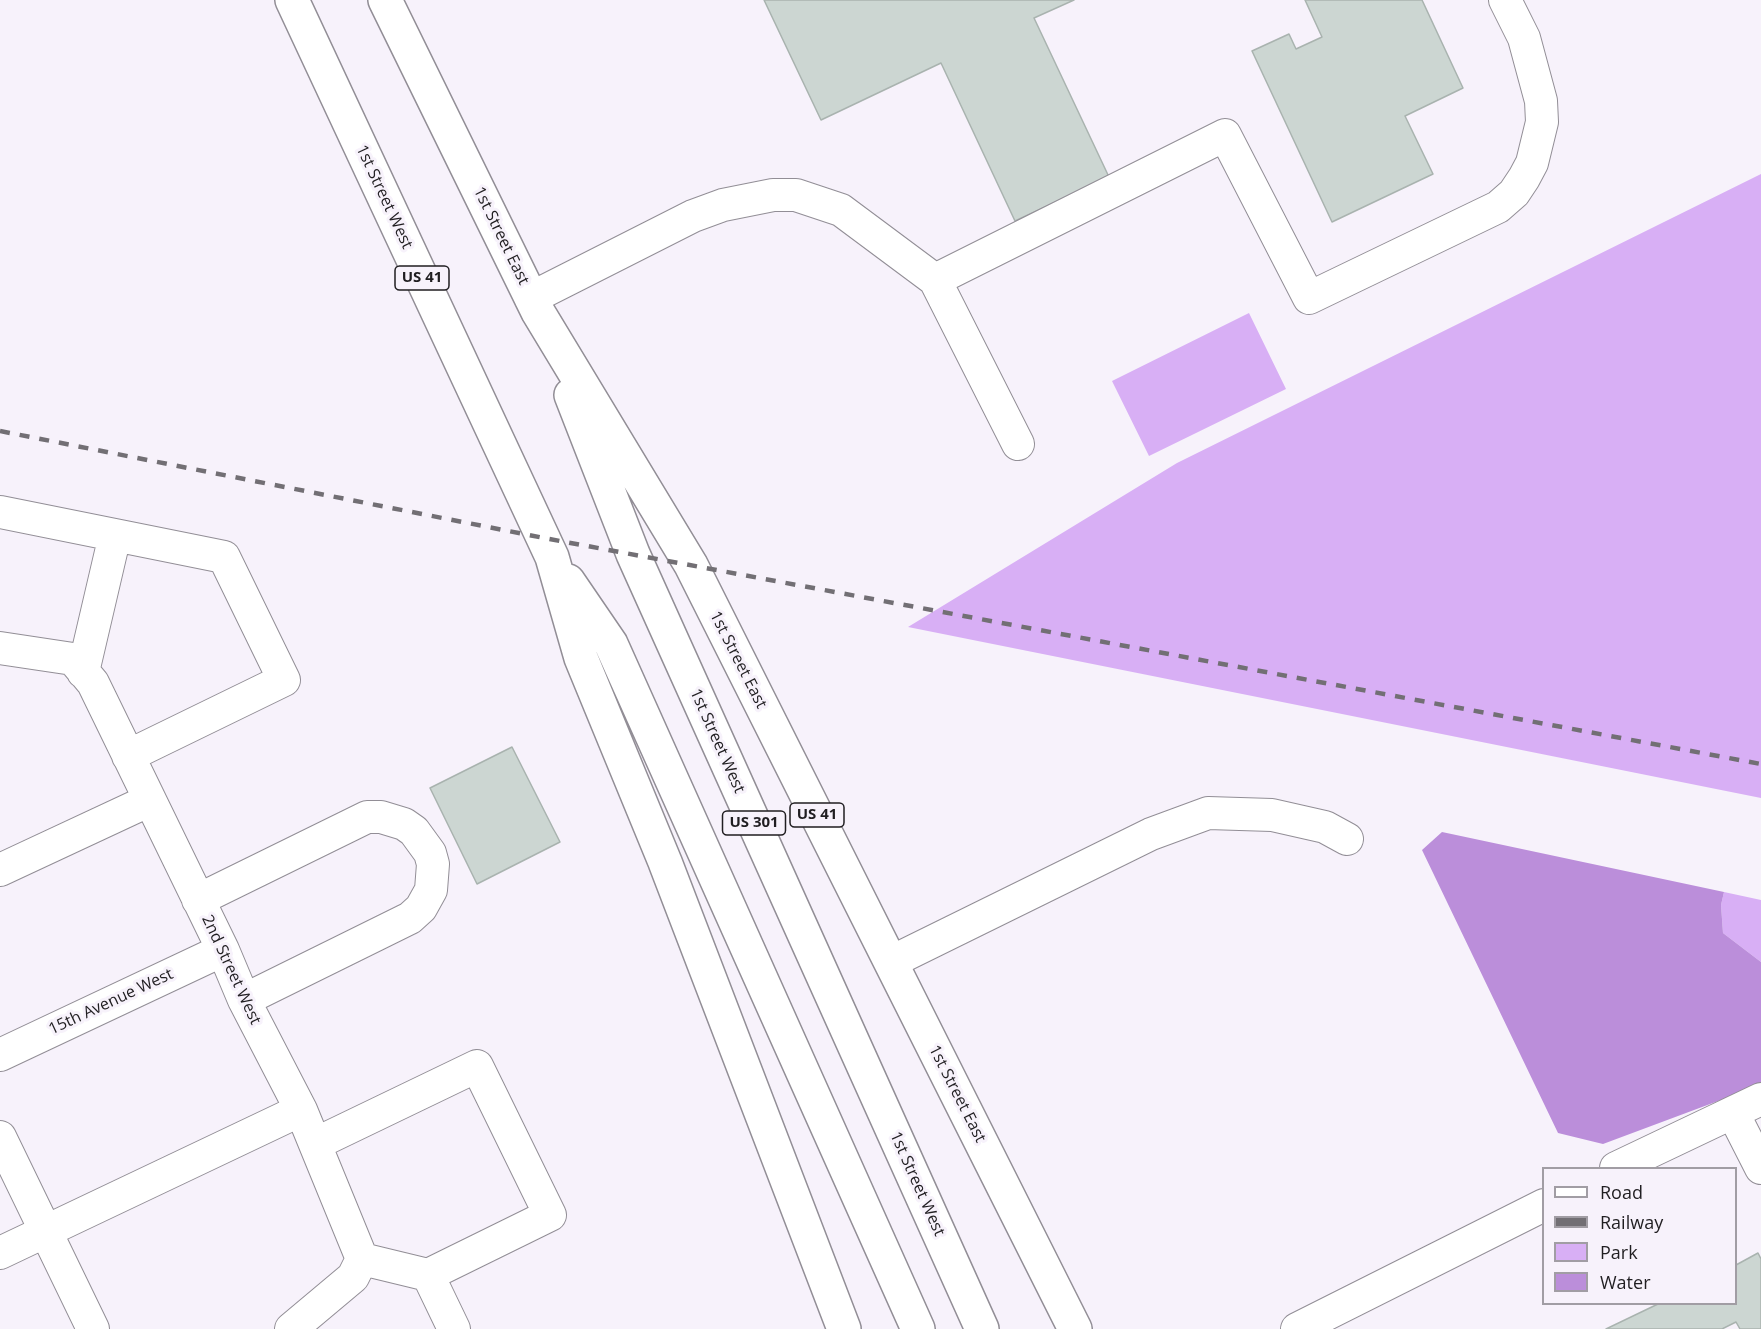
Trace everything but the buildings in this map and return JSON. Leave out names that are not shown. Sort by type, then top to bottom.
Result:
[{"type":"main road","name":"1st Street West","points":[[292,0],[552,557],[581,658],[666,862],[844,1329]]},
{"type":"main road","name":"1st Street East","points":[[385,0],[535,305],[676,536],[1075,1329]]},
{"type":"main road","name":"1st Street West","points":[[535,305],[633,554],[982,1329]]},
{"type":"main road","name":"1st Street West","points":[[552,557],[611,644],[918,1329]]},
{"type":"street","points":[[935,280],[1225,135],[1309,298],[1497,207],[1514,193],[1532,163],[1542,122],[1541,100],[1524,38],[1505,0]]},
{"type":"street","points":[[535,305],[693,216],[723,205],[773,195],[795,195],[841,210],[935,280],[1018,444]]},
{"type":"street","points":[[0,512],[224,557],[284,680],[128,756]]},
{"type":"street","points":[[0,648],[83,672],[115,535]]},
{"type":"street","name":"2nd Street West","points":[[83,672],[150,800],[223,950],[244,1000],[301,1110],[362,1259]]},
{"type":"street","points":[[0,870],[150,800]]},
{"type":"street","points":[[891,962],[1151,834],[1208,813],[1272,815],[1325,826],[1347,839]]},
{"type":"street","points":[[198,900],[367,817],[387,818],[404,824],[419,836],[430,853],[433,864],[431,890],[421,908],[410,918],[244,1000]]},
{"type":"street","name":"15th Avenue West","points":[[0,1055],[223,950]]},
{"type":"street","points":[[291,1329],[353,1277],[362,1259],[428,1275],[550,1215],[477,1066],[315,1144]]},
{"type":"street","points":[[1618,1167],[1761,1100]]},
{"type":"street","points":[[0,1253],[301,1110]]},
{"type":"street","points":[[1733,1113],[1761,1168]]},
{"type":"street","points":[[0,1137],[93,1329]]},
{"type":"street","points":[[1297,1329],[1542,1206]]},
{"type":"street","points":[[428,1275],[454,1329]]},
{"type":"green space","points":[[1761,174],[1761,798],[908,627],[1177,463]]},
{"type":"green space","points":[[1249,313],[1286,389],[1149,456],[1112,381]]},
{"type":"green space","points":[[1724,892],[1761,900],[1761,962],[1723,933],[1721,905]]},
{"type":"water","points":[[1442,832],[1724,892],[1721,905],[1723,933],[1761,962],[1761,1085],[1603,1144],[1558,1133],[1422,850]]},
{"type":"railway","points":[[0,431],[544,538],[1761,764]]}]
